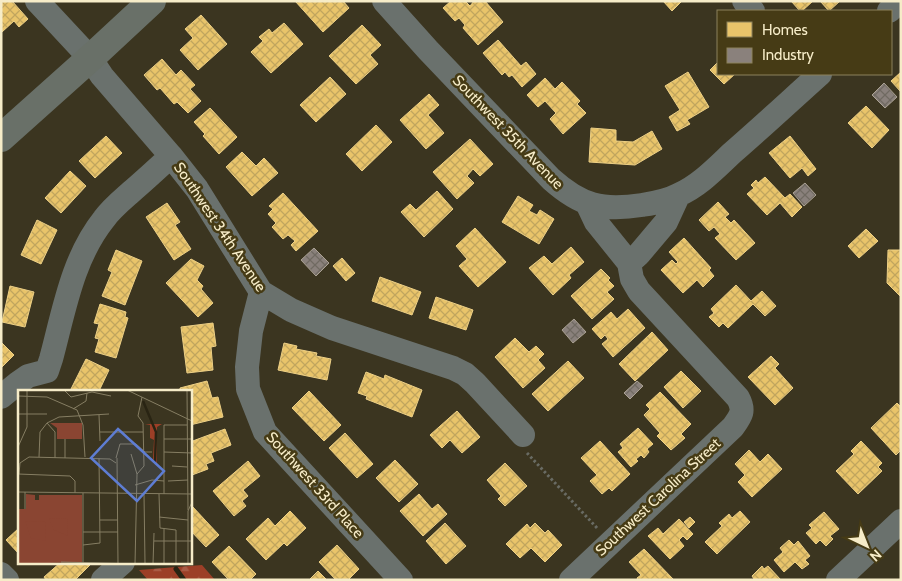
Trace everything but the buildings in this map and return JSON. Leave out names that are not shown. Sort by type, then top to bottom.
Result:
[{"type":"main road","points":[[1,138],[152,1]]},
{"type":"street","name":"Southwest 34th Avenue","points":[[37,1],[90,58],[102,76],[197,189],[261,292],[291,310],[332,328],[453,368],[465,374],[476,383],[523,435]]},
{"type":"street","name":"Southwest 35th Avenue","points":[[384,1],[551,179],[578,200],[602,207],[615,208],[649,204],[678,196]]},
{"type":"street","points":[[587,203],[596,222],[629,263],[666,222],[678,196],[696,185],[718,166],[816,75]]},
{"type":"street","points":[[1,397],[28,376],[47,371],[71,284],[78,263],[90,239],[104,218],[171,156]]},
{"type":"street","name":"Southwest Carolina Street","points":[[571,580],[733,427],[740,418],[742,411],[742,405],[738,398],[639,291],[632,279],[629,263]]},
{"type":"street","name":"Southwest 33rd Place","points":[[261,292],[252,331],[247,367],[248,389],[265,432],[401,580]]},
{"type":"street","points":[[838,580],[901,521]]},
{"type":"street","points":[[103,580],[121,564]]},
{"type":"street","points":[[1,574],[7,580]]},
{"type":"path","points":[[523,435],[521,439],[523,448],[610,542]]},
{"type":"green space","points":[[202,565],[215,580],[148,580],[139,570]]},
{"type":"waterway","points":[[176,569],[184,580]]}]
